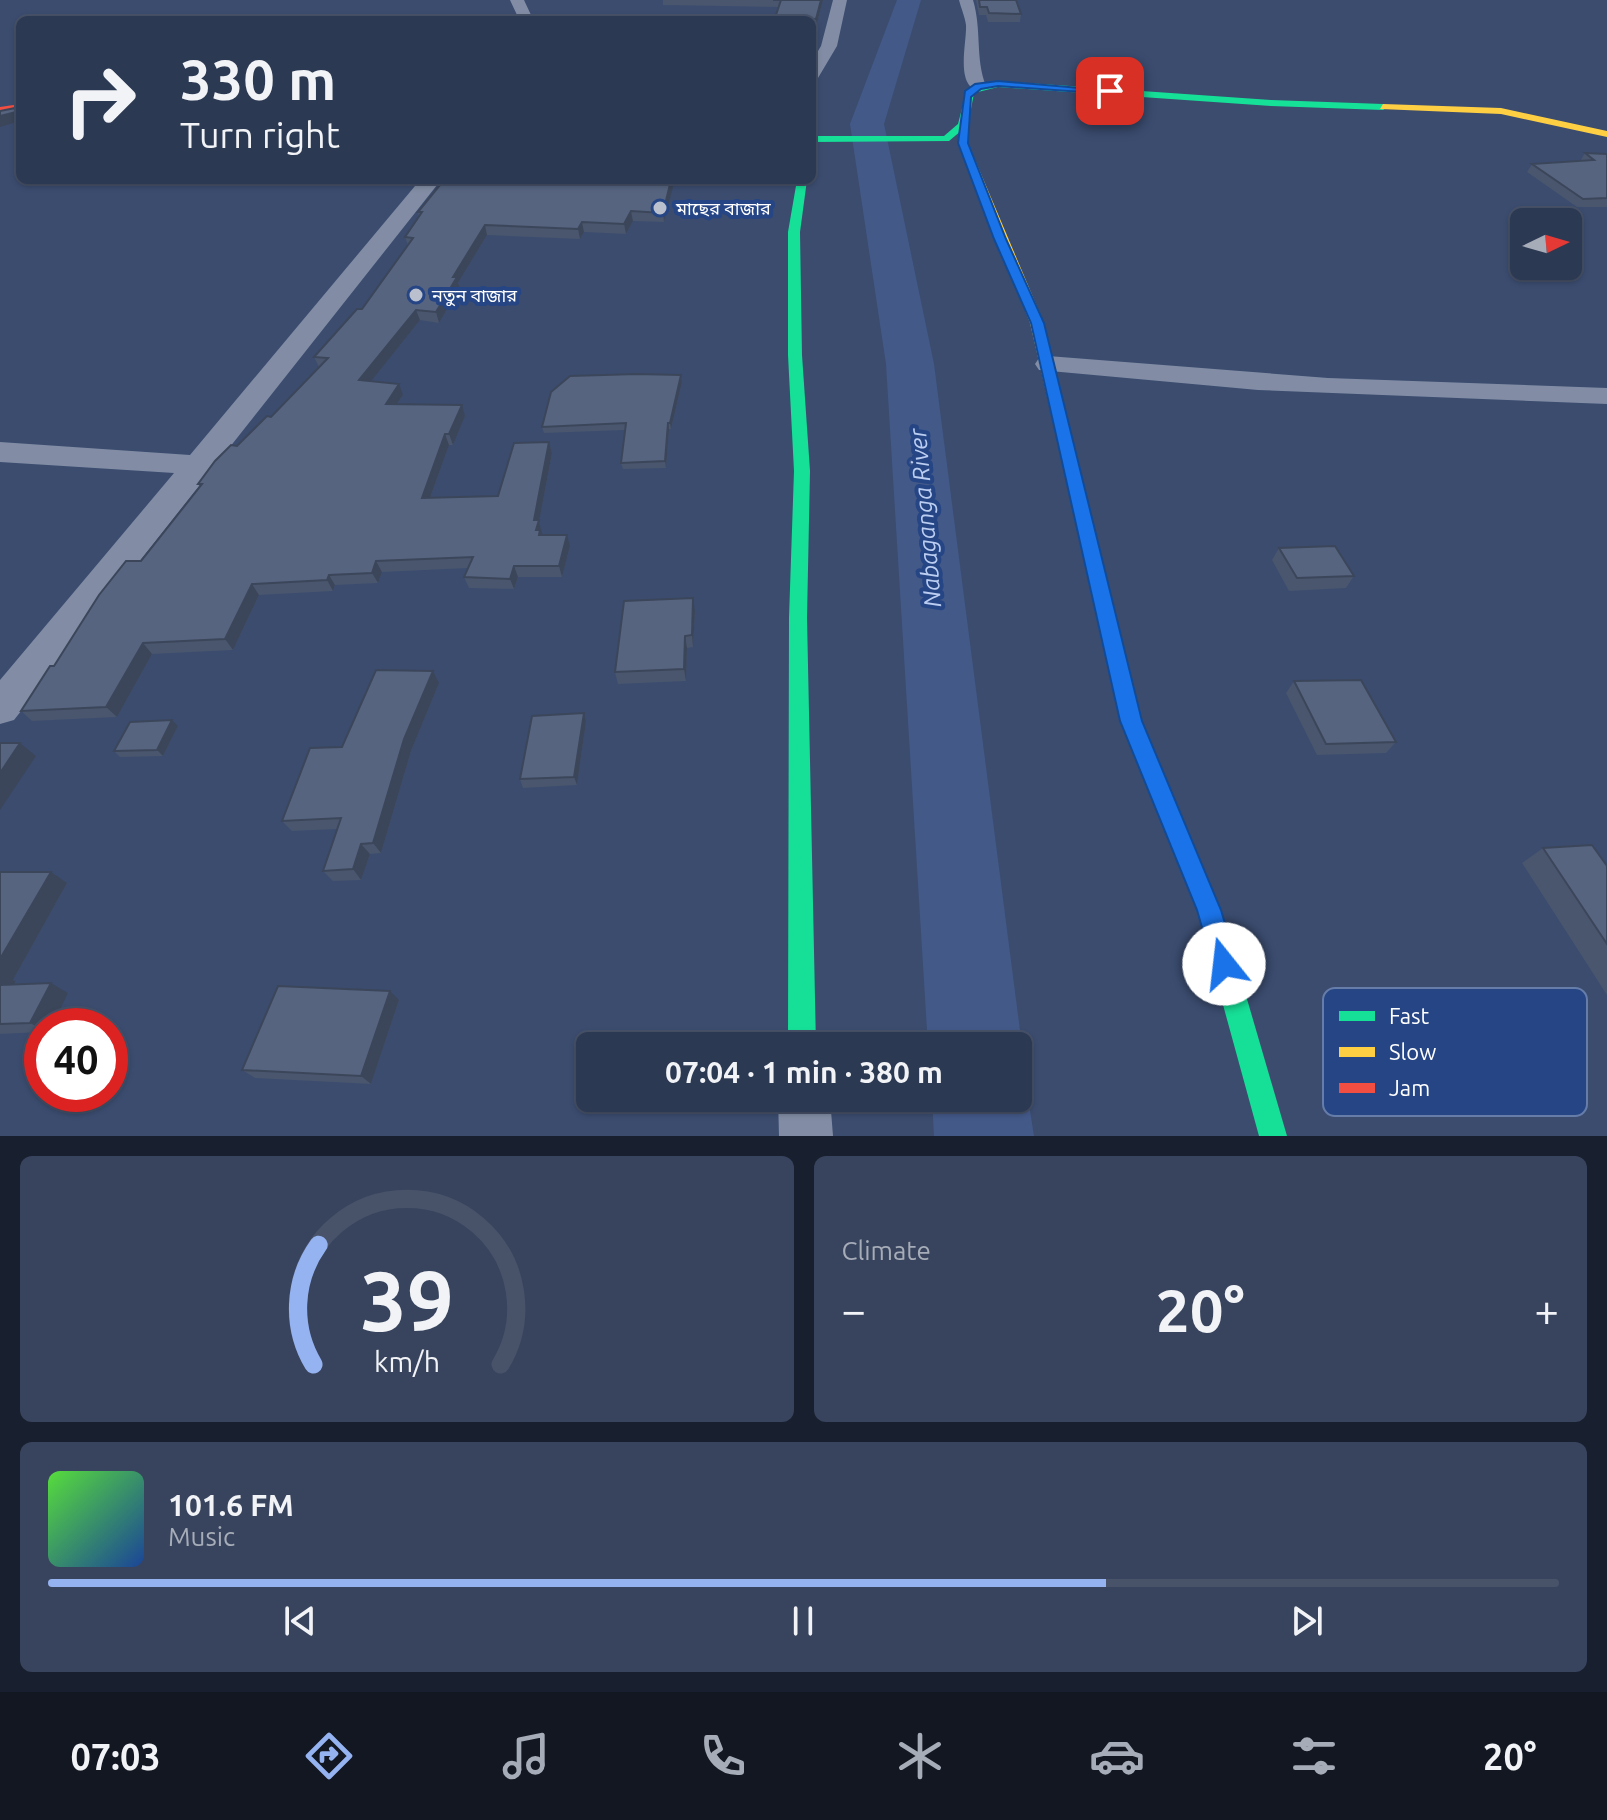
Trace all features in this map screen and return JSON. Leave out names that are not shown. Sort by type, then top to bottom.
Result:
[{"type":"street","points":[[816,68],[829,46],[840,0]]},
{"type":"street","points":[[966,0],[973,23],[972,70],[978,86]]},
{"type":"street","points":[[1273,1136],[1209,910],[1131,721],[1037,323],[963,143],[967,97],[978,86],[998,84],[1271,103],[1488,110],[1607,134]]},
{"type":"street","points":[[821,139],[946,139],[963,125]]},
{"type":"street","points":[[0,708],[428,184]]},
{"type":"street","points":[[801,1032],[798,618],[802,471],[795,355],[794,244],[802,184]]},
{"type":"street","points":[[1048,364],[1153,377],[1295,387],[1607,396]]},
{"type":"street","points":[[0,452],[198,465]]},
{"type":"street","points":[[805,1112],[806,1136]]},
{"type":"building","points":[[781,0],[821,0],[816,19],[816,16],[776,16]]},
{"type":"building","points":[[979,0],[1016,0],[1021,14],[989,13],[987,7],[980,7]]},
{"type":"building","points":[[15,108],[16,112],[0,116],[0,111]]},
{"type":"building","points":[[1585,153],[1607,154],[1607,198],[1583,199],[1532,164],[1594,160]]},
{"type":"building","points":[[441,184],[670,184],[663,213],[631,211],[624,224],[582,222],[578,229],[485,225],[436,312],[416,310],[359,380],[399,384],[386,404],[462,405],[449,434],[445,434],[422,498],[498,496],[514,443],[549,442],[534,520],[539,520],[536,530],[540,530],[539,535],[567,535],[559,566],[514,566],[510,579],[464,577],[473,557],[376,561],[372,573],[329,575],[327,580],[252,584],[225,639],[143,643],[106,707],[21,711],[99,595],[126,561],[141,561],[202,484],[198,484],[215,461],[231,445],[237,446],[267,416],[271,417],[328,358],[314,357],[357,309],[362,309],[413,238],[405,237],[422,212],[418,212]]},
{"type":"building","points":[[681,375],[668,423],[665,461],[621,463],[626,423],[542,427],[551,392],[570,376]]},
{"type":"building","points":[[1335,546],[1354,576],[1297,578],[1279,548]]},
{"type":"building","points":[[693,598],[692,635],[685,636],[684,669],[615,672],[624,601]]},
{"type":"building","points":[[376,670],[433,671],[404,739],[373,843],[361,844],[353,869],[323,871],[341,818],[282,821],[310,748],[342,747]]},
{"type":"building","points":[[1361,680],[1396,742],[1326,744],[1294,681]]},
{"type":"building","points":[[584,713],[574,777],[520,779],[532,716]]},
{"type":"building","points":[[172,720],[157,750],[114,751],[130,722]]},
{"type":"building","points":[[0,743],[20,743],[0,773]]},
{"type":"building","points":[[1592,845],[1607,866],[1607,944],[1543,848]]},
{"type":"building","points":[[0,872],[51,872],[0,959]]},
{"type":"building","points":[[51,983],[38,1008],[24,1008],[24,1023],[0,1024],[0,985]]},
{"type":"building","points":[[278,986],[390,991],[361,1076],[242,1070]]},
{"type":"waterway","name":"Nabaganga River","points":[[909,0],[867,124],[910,364],[974,1032]]},
{"type":"waterway","name":"Nabaganga River","points":[[981,1112],[984,1136]]},
{"type":"traffic: fast","points":[[816,139],[946,139],[963,125],[970,91],[998,84],[1271,103],[1383,107]]},
{"type":"traffic: fast","points":[[801,184],[794,232],[795,355],[802,471],[798,618],[802,1032]]},
{"type":"traffic: fast","points":[[1106,613],[1131,721],[1209,910],[1273,1136]]},
{"type":"traffic: slow","points":[[1383,107],[1501,111],[1607,134]]},
{"type":"traffic: slow","points":[[963,125],[963,143],[1037,323],[1106,613]]},
{"type":"traffic: jam","points":[[0,110],[16,108]]},
{"type":"place","name":"মাছের বাজার","points":[[660,208]]},
{"type":"place","name":"নতুন বাজার","points":[[416,295]]},
{"type":"route","points":[[1110,91],[998,84],[978,86],[967,97],[963,143],[1037,323],[1131,721],[1209,910],[1224,964]]}]
